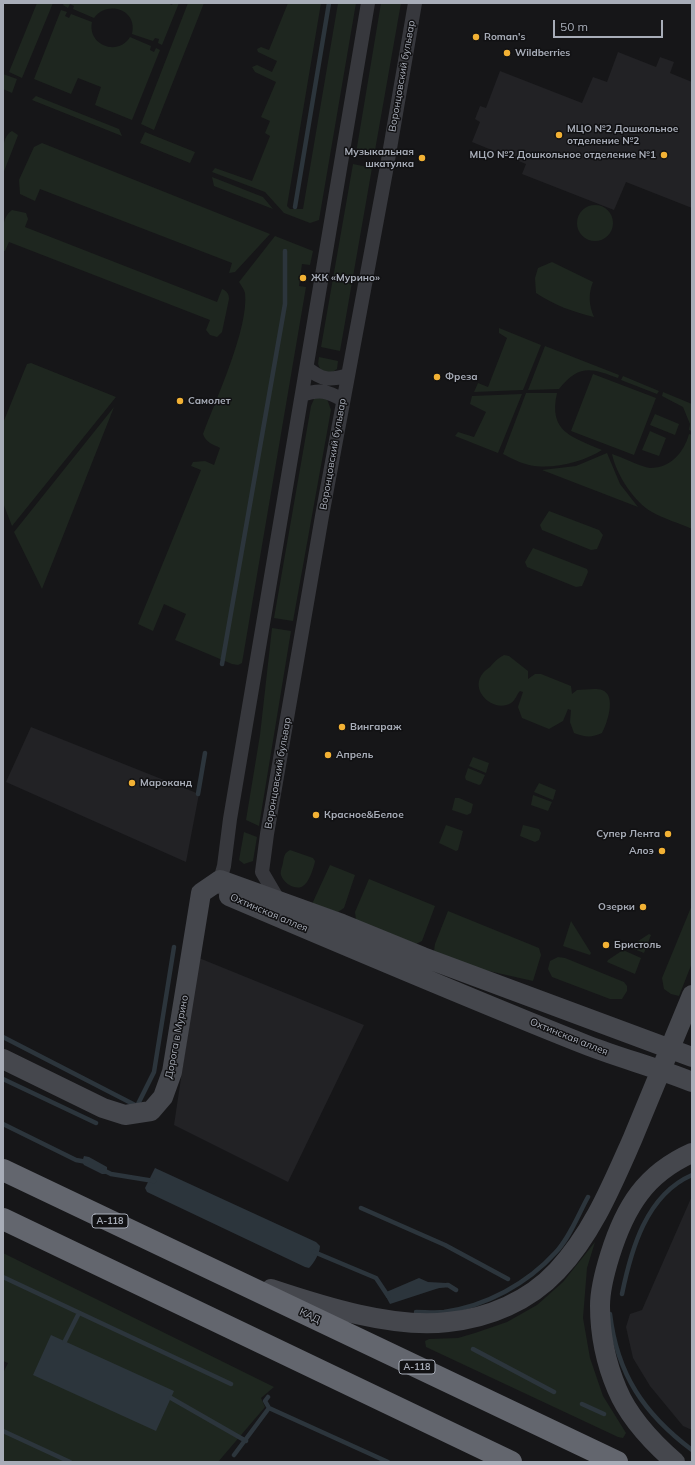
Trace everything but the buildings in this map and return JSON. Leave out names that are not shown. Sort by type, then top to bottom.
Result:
[{"type":"highway","name":"КАД","points":[[3,1170],[617,1462]]},
{"type":"highway","points":[[3,1219],[511,1462]]},
{"type":"street","points":[[222,880],[230,819],[368,3]]},
{"type":"street","name":"Воронцовский бульвар","points":[[262,872],[343,400],[415,3]]},
{"type":"street","points":[[307,368],[318,376],[333,379],[348,375]]},
{"type":"street","points":[[302,395],[315,390],[331,393],[343,400]]},
{"type":"street","points":[[222,880],[227,875],[234,881],[243,882],[252,879],[262,872],[279,901]]},
{"type":"street","name":"Охтинская аллея","points":[[201,893],[222,880]]},
{"type":"street","name":"Охтинская аллея","points":[[222,880],[342,924],[423,957],[671,1048],[691,1053]]},
{"type":"street","name":"Охтинская аллея","points":[[222,880],[548,1029],[619,1058],[662,1070],[692,1082]]},
{"type":"street","name":"Дорога в Мурино","points":[[3,1059],[103,1108],[126,1115],[151,1111],[164,1097],[172,1072],[201,893]]},
{"type":"street","points":[[217,1272],[301,1299],[394,1321],[447,1322],[492,1313],[515,1303],[557,1271],[583,1238],[615,1179],[662,1070],[692,995]]},
{"type":"street","points":[[662,1070],[691,1053]]},
{"type":"street","points":[[675,1462],[638,1424],[618,1390],[608,1362],[603,1340],[600,1304],[605,1270],[626,1212],[639,1192],[656,1174],[692,1153]]},
{"type":"shaded area","points":[[37,3],[53,3],[22,78],[9,72]]},
{"type":"shaded area","points":[[64,3],[167,3],[172,5],[173,3],[179,3],[162,45],[158,43],[159,39],[155,38],[153,41],[132,34],[133,25],[130,18],[126,13],[120,10],[106,9],[94,18],[73,9],[74,6],[70,4],[68,8],[63,5]]},
{"type":"shaded area","points":[[188,3],[204,3],[154,130],[141,124]]},
{"type":"shaded area","points":[[288,3],[321,3],[287,206],[290,209],[303,209],[338,3],[356,3],[319,220],[310,223],[284,213],[265,192],[212,172],[215,168],[252,181],[270,136],[265,133],[270,121],[261,117],[276,82],[255,72],[252,67],[257,65],[272,72],[277,61],[258,52],[257,49],[261,47],[269,50]]},
{"type":"shaded area","points":[[381,3],[401,3],[374,156],[356,153]]},
{"type":"shaded area","points":[[61,10],[67,12],[65,16],[69,18],[71,14],[92,22],[94,37],[105,46],[118,46],[125,43],[130,37],[151,46],[150,50],[154,52],[156,48],[160,50],[132,120],[95,105],[101,87],[78,78],[71,94],[34,79]]},
{"type":"shaded area","points":[[618,52],[656,67],[660,57],[674,62],[670,73],[692,82],[692,208],[626,182],[614,210],[522,174],[526,164],[472,142],[480,122],[475,119],[480,106],[486,108],[500,71],[582,103],[593,77],[607,82]]},
{"type":"shaded area","points":[[3,74],[17,79],[12,93],[3,89]]},
{"type":"shaded area","points":[[36,96],[119,129],[122,136],[32,100]]},
{"type":"shaded area","points":[[12,131],[18,135],[3,174],[4,144],[8,134]]},
{"type":"shaded area","points":[[145,132],[195,152],[190,163],[140,143]]},
{"type":"shaded area","points":[[42,143],[270,234],[235,272],[229,273],[232,263],[40,189],[35,201],[20,194],[19,180],[34,147]]},
{"type":"shaded area","points":[[353,164],[372,168],[340,351],[321,347]]},
{"type":"shaded area","points":[[212,177],[263,197],[273,209],[214,186]]},
{"type":"shaded area","points":[[599,205],[608,210],[612,216],[612,230],[608,236],[599,241],[591,241],[582,236],[578,230],[577,219],[582,210],[588,206]]},
{"type":"shaded area","points":[[12,210],[26,213],[28,219],[25,227],[217,302],[222,289],[224,290],[229,296],[229,299],[222,332],[217,337],[210,335],[206,330],[210,320],[9,242],[5,251],[3,251],[4,223],[8,214]]},
{"type":"shaded area","points":[[275,236],[313,251],[310,265],[302,264],[299,286],[306,287],[242,663],[238,665],[232,664],[175,640],[186,614],[164,604],[153,631],[138,624],[201,470],[191,466],[193,462],[205,461],[214,465],[220,448],[208,441],[203,434],[230,364],[242,325],[245,308],[245,293],[239,282]]},
{"type":"shaded area","points":[[552,262],[593,282],[590,291],[590,300],[594,317],[564,308],[536,293],[535,278],[538,268]]},
{"type":"shaded area","points":[[499,328],[541,345],[523,390],[474,392],[478,383],[488,387],[507,338],[499,333]]},
{"type":"shaded area","points":[[545,346],[619,375],[618,378],[593,370],[586,370],[573,375],[559,389],[528,390]]},
{"type":"shaded area","points":[[319,357],[338,361],[337,369],[331,373],[321,371],[318,364]]},
{"type":"shaded area","points":[[31,363],[116,397],[12,526],[3,503],[3,423],[27,364]]},
{"type":"shaded area","points":[[593,374],[656,398],[634,455],[571,431]]},
{"type":"shaded area","points":[[623,376],[659,391],[657,394],[621,380]]},
{"type":"shaded area","points":[[663,392],[692,404],[692,431],[689,430],[690,424],[683,407],[662,396]]},
{"type":"shaded area","points":[[526,393],[557,393],[555,406],[556,417],[559,425],[572,437],[602,450],[586,458],[558,466],[538,466],[526,464],[503,454]]},
{"type":"shaded area","points":[[522,394],[498,453],[455,436],[458,432],[474,437],[486,412],[470,404],[472,396]]},
{"type":"shaded area","points":[[318,397],[327,399],[331,410],[293,621],[274,618],[311,406],[314,399]]},
{"type":"shaded area","points":[[114,407],[42,589],[14,532]]},
{"type":"shaded area","points":[[655,414],[679,424],[675,435],[650,425]]},
{"type":"shaded area","points":[[650,431],[666,438],[659,456],[642,450]]},
{"type":"shaded area","points":[[689,434],[692,435],[692,529],[652,512],[639,502],[632,495],[622,479],[617,470],[612,454],[646,467],[658,467],[676,458],[684,447]]},
{"type":"shaded area","points":[[607,453],[620,484],[638,507],[542,470],[576,466]]},
{"type":"shaded area","points":[[549,511],[599,530],[603,535],[597,549],[591,550],[542,530],[540,525]]},
{"type":"shaded area","points":[[533,548],[587,569],[588,572],[582,586],[576,587],[527,567],[525,562]]},
{"type":"shaded area","points":[[272,628],[291,631],[259,826],[246,820],[260,735]]},
{"type":"shaded area","points":[[504,655],[509,656],[528,671],[528,679],[535,674],[541,674],[571,686],[572,694],[577,690],[593,689],[599,689],[607,693],[610,703],[610,710],[602,733],[595,736],[588,736],[574,733],[570,722],[571,710],[568,709],[563,721],[549,729],[522,718],[518,707],[523,692],[520,691],[511,703],[505,705],[498,705],[486,700],[479,689],[481,676],[496,660]]},
{"type":"shaded area","points":[[31,727],[199,794],[186,862],[6,782]]},
{"type":"shaded area","points":[[473,757],[489,763],[486,773],[469,766]]},
{"type":"shaded area","points":[[468,768],[485,775],[481,784],[479,785],[466,780],[465,777]]},
{"type":"shaded area","points":[[539,783],[556,790],[553,800],[534,792]]},
{"type":"shaded area","points":[[533,795],[552,802],[548,811],[531,805]]},
{"type":"shaded area","points":[[455,798],[459,798],[473,804],[471,813],[467,815],[452,810]]},
{"type":"shaded area","points":[[446,825],[463,831],[458,850],[456,851],[439,843]]},
{"type":"shaded area","points":[[523,825],[539,829],[541,833],[539,840],[535,842],[520,836]]},
{"type":"shaded area","points":[[244,832],[257,837],[253,861],[244,864],[239,860]]},
{"type":"shaded area","points":[[290,850],[313,858],[315,861],[309,878],[305,884],[297,888],[284,881],[281,875],[285,855]]},
{"type":"shaded area","points":[[330,865],[355,875],[344,908],[338,912],[312,904]]},
{"type":"shaded area","points":[[369,879],[435,906],[422,941],[416,944],[356,920],[355,912]]},
{"type":"shaded area","points":[[692,905],[692,963],[679,996],[671,994],[664,989],[662,978]]},
{"type":"shaded area","points":[[448,911],[539,948],[541,955],[533,981],[471,967],[434,951],[435,944]]},
{"type":"shaded area","points":[[571,921],[591,953],[590,955],[563,946]]},
{"type":"shaded area","points":[[649,934],[651,935],[644,953],[629,947]]},
{"type":"shaded area","points":[[623,950],[641,958],[635,974],[607,962]]},
{"type":"shaded area","points":[[558,957],[565,958],[624,982],[627,986],[627,991],[622,999],[610,999],[552,977],[548,969],[550,961]]},
{"type":"shaded area","points":[[199,958],[364,1025],[288,1182],[174,1125]]},
{"type":"shaded area","points":[[84,1156],[89,1157],[107,1167],[107,1174],[102,1174],[84,1165],[82,1162]]},
{"type":"shaded area","points":[[155,1168],[316,1242],[320,1246],[316,1258],[309,1268],[305,1267],[147,1192],[145,1188]]},
{"type":"shaded area","points":[[692,1196],[692,1430],[683,1426],[650,1386],[633,1358],[626,1327],[630,1314],[642,1310]]},
{"type":"shaded area","points":[[595,1242],[587,1268],[583,1318],[590,1358],[603,1396],[626,1433],[623,1438],[426,1347],[425,1341],[429,1339],[458,1338],[475,1333],[507,1322],[537,1305],[563,1282]]},
{"type":"shaded area","points":[[3,1253],[274,1387],[261,1398],[265,1407],[218,1462],[3,1462],[3,1373],[8,1363],[3,1361]]},
{"type":"shaded area","points":[[419,1278],[428,1282],[446,1283],[442,1287],[390,1304],[384,1293]]},
{"type":"shaded area","points":[[51,1335],[174,1391],[156,1431],[33,1375]]},
{"type":"waterway","points":[[295,207],[329,3]]},
{"type":"waterway","points":[[222,664],[285,304],[285,251]]},
{"type":"waterway","points":[[198,794],[205,753]]},
{"type":"waterway","points":[[3,1037],[137,1106],[154,1072],[174,947]]},
{"type":"waterway","points":[[3,1079],[96,1123]]},
{"type":"waterway","points":[[3,1124],[76,1160],[87,1162]]},
{"type":"waterway","points":[[103,1170],[111,1174],[154,1181]]},
{"type":"waterway","points":[[622,1294],[636,1242],[652,1210],[663,1196],[676,1184],[692,1175]]},
{"type":"waterway","points":[[416,1312],[441,1312],[475,1305],[505,1292],[519,1283],[545,1264],[561,1246],[570,1233],[588,1197]]},
{"type":"waterway","points":[[361,1208],[445,1245],[508,1279]]},
{"type":"waterway","points":[[314,1252],[376,1278],[388,1296]]},
{"type":"waterway","points":[[3,1277],[231,1384]]},
{"type":"waterway","points":[[437,1286],[448,1285],[456,1290]]},
{"type":"waterway","points":[[65,1341],[79,1313]]},
{"type":"waterway","points":[[610,1314],[619,1356],[626,1374],[636,1391],[660,1422],[692,1450]]},
{"type":"waterway","points":[[473,1349],[554,1392]]},
{"type":"waterway","points":[[268,1397],[265,1401],[269,1408]]},
{"type":"waterway","points":[[171,1398],[246,1441]]},
{"type":"waterway","points":[[582,1404],[604,1414]]},
{"type":"waterway","points":[[234,1455],[269,1408],[388,1462]]},
{"type":"waterway","points":[[3,1431],[70,1462]]},
{"type":"place","name":"Roman's","points":[[476,37]]},
{"type":"place","name":"Wildberries","points":[[507,53]]},
{"type":"place","name":"МЦО №2 Дошкольное отделение №2","points":[[559,135]]},
{"type":"place","name":"МЦО №2 Дошкольное отделение №1","points":[[664,155]]},
{"type":"place","name":"Музыкальная шкатулка","points":[[422,158]]},
{"type":"place","name":"ЖК «Мурино»","points":[[303,278]]},
{"type":"place","name":"Фреза","points":[[437,377]]},
{"type":"place","name":"Самолет","points":[[180,401]]},
{"type":"place","name":"Вингараж","points":[[342,727]]},
{"type":"place","name":"Апрель","points":[[328,755]]},
{"type":"place","name":"Мароканд","points":[[132,783]]},
{"type":"place","name":"Красное&Белое","points":[[316,815]]},
{"type":"place","name":"Супер Лента","points":[[668,834]]},
{"type":"place","name":"Алоэ","points":[[662,851]]},
{"type":"place","name":"Озерки","points":[[643,907]]},
{"type":"place","name":"Бристоль","points":[[606,945]]}]
